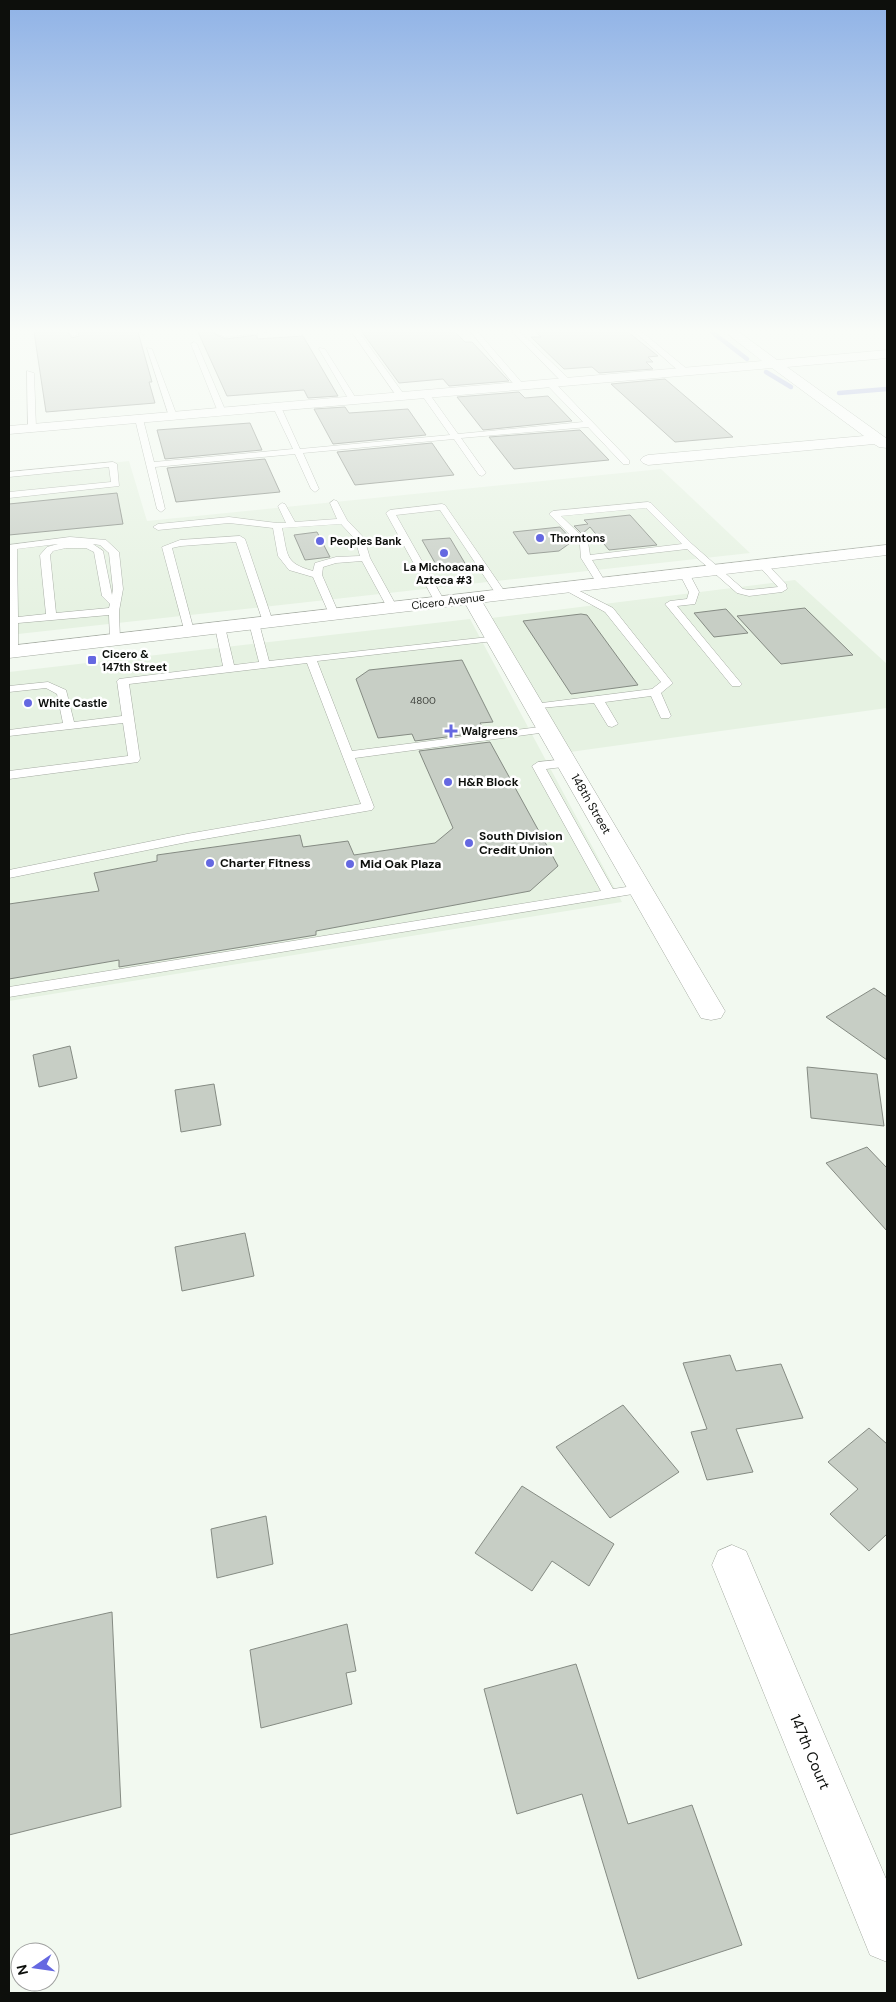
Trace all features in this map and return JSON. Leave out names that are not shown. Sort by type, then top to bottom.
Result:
[{"type":"street","points":[[9,430],[63,425]]},
{"type":"street","points":[[859,425],[883,443]]},
{"type":"street","points":[[648,460],[883,443]]},
{"type":"street","name":"Cicero Avenue","points":[[11,652],[887,550]]},
{"type":"street","name":"148th Street","points":[[471,598],[711,1011]]},
{"type":"street","name":"147th Court","points":[[732,1565],[887,1938]]},
{"type":"lane","points":[[141,425],[161,508]]},
{"type":"lane","points":[[286,425],[315,489]]},
{"type":"lane","points":[[448,425],[482,472]]},
{"type":"lane","points":[[150,465],[575,425]]},
{"type":"lane","points":[[591,425],[626,462]]},
{"type":"lane","points":[[9,474],[113,464],[116,484],[9,495]]},
{"type":"lane","points":[[334,503],[343,521],[359,538],[365,558],[392,608]]},
{"type":"lane","points":[[601,583],[586,558],[585,544],[567,525],[553,514],[648,505],[689,546],[740,591],[749,593],[782,589],[783,586],[762,564]]},
{"type":"lane","points":[[282,506],[292,525]]},
{"type":"lane","points":[[440,602],[390,513],[442,507],[502,595]]},
{"type":"lane","points":[[158,527],[229,520],[277,526],[343,521]]},
{"type":"lane","points":[[277,526],[283,556],[292,568],[317,575]]},
{"type":"lane","points":[[189,631],[167,547],[180,543],[240,539],[261,623],[265,665]]},
{"type":"lane","points":[[11,652],[10,547],[70,540],[103,542],[114,552],[118,590],[114,607],[116,640]]},
{"type":"lane","points":[[51,617],[45,555],[50,549],[66,545],[88,545],[98,551],[107,596],[114,607]]},
{"type":"lane","points":[[586,558],[689,546]]},
{"type":"lane","points":[[334,614],[317,575],[318,565],[336,560],[365,558]]},
{"type":"lane","points":[[684,573],[694,592],[691,602],[670,604],[736,684]]},
{"type":"lane","points":[[534,707],[655,692],[667,683],[609,610],[566,587]]},
{"type":"lane","points":[[11,621],[114,607]]},
{"type":"lane","points":[[220,628],[230,669]]},
{"type":"lane","points":[[9,775],[134,759],[123,681],[494,638]]},
{"type":"lane","points":[[9,874],[187,838],[368,807],[311,659]]},
{"type":"lane","points":[[9,685],[45,680],[62,680],[71,688],[77,712],[69,723]]},
{"type":"lane","points":[[9,689],[48,685],[62,692],[69,723]]},
{"type":"lane","points":[[655,692],[665,716]]},
{"type":"lane","points":[[597,698],[612,724]]},
{"type":"lane","points":[[9,733],[69,723],[128,719]]},
{"type":"lane","points":[[348,755],[547,729]]},
{"type":"lane","points":[[567,763],[538,766],[609,894]]},
{"type":"lane","points":[[9,992],[640,889]]},
{"type":"shaded area","points":[[129,461],[147,521],[661,469],[750,553],[9,635],[9,474]]},
{"type":"shaded area","points":[[795,580],[887,664],[887,708],[570,752],[491,618]]},
{"type":"shaded area","name":"Mid Oak Plaza","points":[[470,619],[622,902],[9,1001],[9,672]]},
{"type":"building","points":[[218,425],[251,425],[262,450],[165,459],[157,430]]},
{"type":"building","points":[[323,425],[419,425],[426,435],[333,444]]},
{"type":"building","points":[[479,425],[528,425],[483,430]]},
{"type":"building","points":[[657,425],[719,425],[733,437],[675,442]]},
{"type":"building","points":[[580,430],[609,460],[514,469],[489,437]]},
{"type":"building","points":[[432,443],[454,475],[355,485],[337,452]]},
{"type":"building","points":[[265,459],[280,492],[176,502],[167,468]]},
{"type":"building","points":[[117,493],[123,524],[9,535],[9,504]]},
{"type":"building","name":"Thorntons","points":[[630,515],[657,545],[609,550],[590,527],[582,534],[574,526],[588,524],[584,520]]},
{"type":"building","name":"Thorntons","points":[[560,527],[573,541],[559,551],[528,554],[513,532]]},
{"type":"building","points":[[317,532],[330,557],[305,560],[294,535]]},
{"type":"building","name":"La Michoacana Azteca #3","points":[[450,538],[466,565],[438,568],[422,540]]},
{"type":"building","points":[[805,608],[853,655],[781,664],[737,616]]},
{"type":"building","points":[[726,609],[748,633],[714,637],[694,613]]},
{"type":"building","points":[[581,614],[587,615],[638,685],[571,694],[523,621]]},
{"type":"building","name":"Walgreens","points":[[462,660],[493,722],[480,723],[485,732],[415,741],[412,734],[378,738],[356,679],[369,670]]},
{"type":"building","name":"Mid Oak Plaza","points":[[490,742],[558,866],[530,891],[316,931],[316,935],[119,967],[119,960],[9,979],[9,904],[99,891],[94,873],[157,861],[157,855],[300,835],[303,847],[348,841],[354,855],[435,843],[453,828],[419,751]]},
{"type":"building","points":[[874,988],[887,997],[887,1060],[826,1017]]},
{"type":"building","points":[[70,1046],[77,1078],[39,1087],[33,1055]]},
{"type":"building","points":[[807,1067],[877,1074],[884,1126],[811,1118]]},
{"type":"building","points":[[214,1084],[221,1125],[181,1132],[175,1090]]},
{"type":"building","points":[[867,1147],[887,1168],[887,1231],[826,1163]]},
{"type":"building","points":[[245,1233],[254,1276],[182,1291],[175,1247]]},
{"type":"building","points":[[730,1355],[736,1371],[781,1364],[803,1418],[736,1429],[753,1472],[707,1480],[691,1432],[707,1429],[683,1363]]},
{"type":"building","points":[[623,1405],[679,1472],[610,1518],[556,1447]]},
{"type":"building","points":[[869,1428],[887,1444],[887,1534],[869,1551],[830,1514],[858,1489],[828,1462]]},
{"type":"building","points":[[522,1486],[614,1544],[589,1586],[552,1561],[532,1591],[475,1553]]},
{"type":"building","points":[[266,1516],[273,1564],[217,1578],[211,1529]]},
{"type":"building","points":[[112,1612],[121,1807],[9,1835],[9,1635]]},
{"type":"building","points":[[347,1624],[356,1671],[346,1673],[352,1704],[261,1728],[250,1650]]},
{"type":"building","points":[[576,1664],[628,1824],[692,1805],[742,1945],[638,1979],[582,1794],[517,1814],[484,1689]]},
{"type":"place","name":"Thorntons","points":[[540,538]]},
{"type":"place","name":"Peoples Bank","points":[[320,541]]},
{"type":"place","name":"La Michoacana Azteca #3","points":[[444,553]]},
{"type":"place","name":"Cicero & 147th Street","points":[[92,660]]},
{"type":"place","name":"White Castle","points":[[28,703]]},
{"type":"place","name":"Walgreens","points":[[451,731]]},
{"type":"place","name":"H&R Block","points":[[448,782]]},
{"type":"place","name":"South Division Credit Union","points":[[469,843]]},
{"type":"place","name":"Charter Fitness","points":[[210,863]]},
{"type":"place","name":"Mid Oak Plaza","points":[[350,864]]}]
